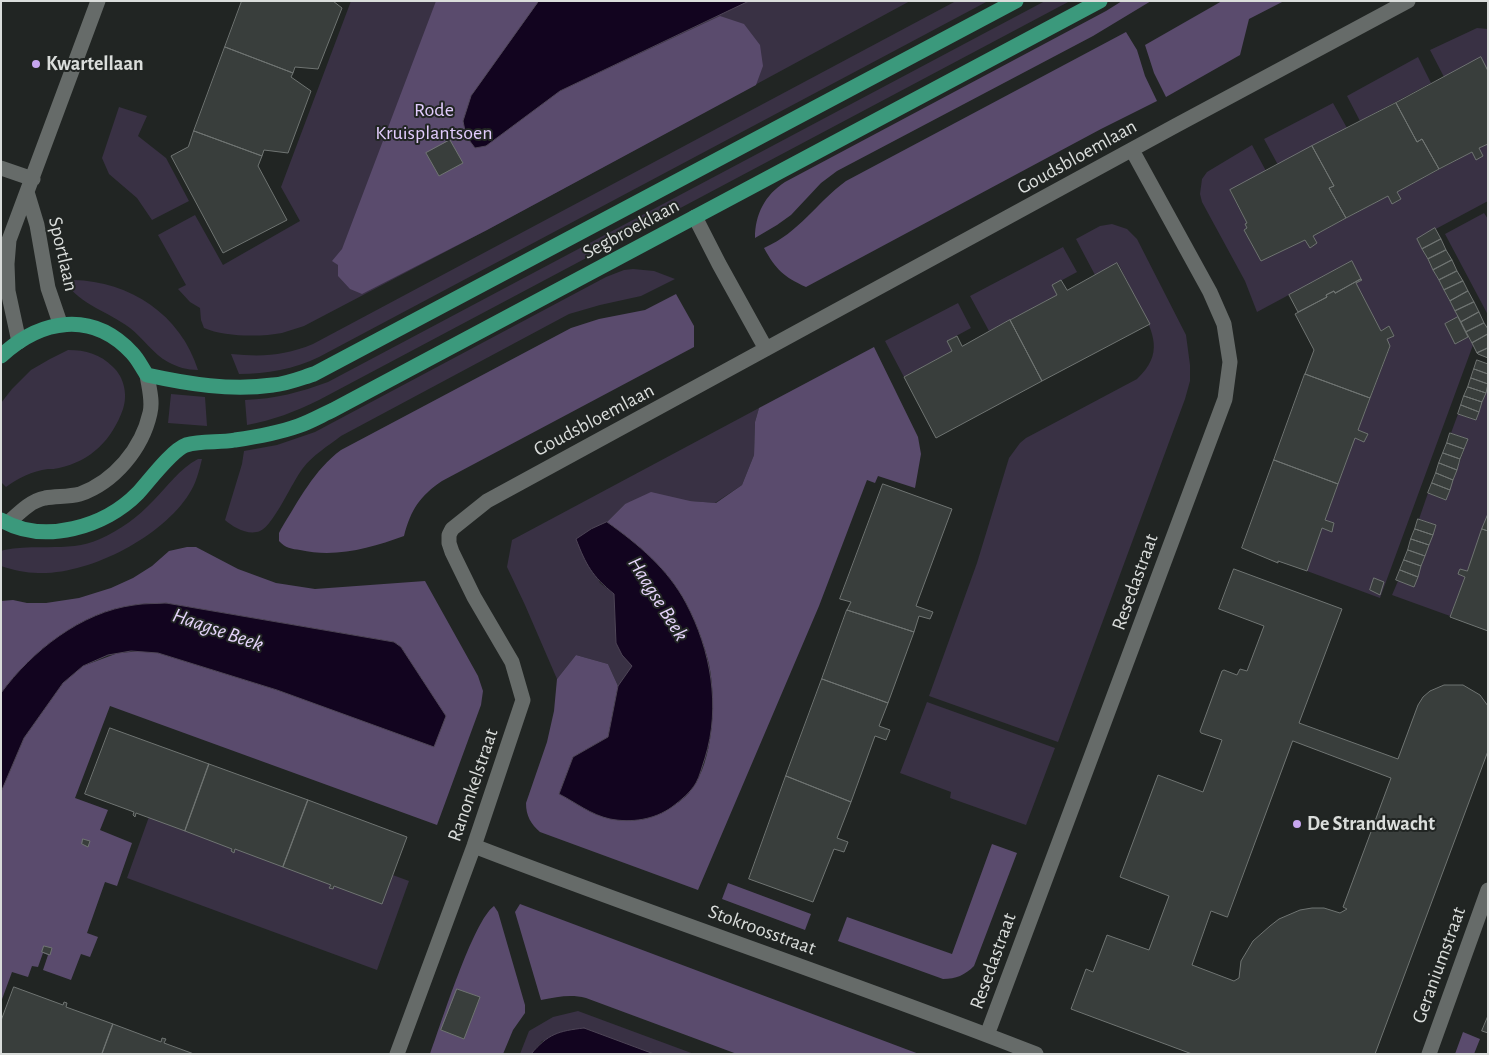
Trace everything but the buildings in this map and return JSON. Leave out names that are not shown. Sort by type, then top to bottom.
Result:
[{"type":"main road","name":"Segbroeklaan","points":[[147,376],[210,386],[244,388],[275,385],[314,374],[1016,1]]},
{"type":"main road","name":"Segbroeklaan","points":[[3,524],[39,531],[63,530],[87,525],[114,513],[136,495],[170,458],[184,446],[202,441],[234,440],[271,434],[299,426],[333,410],[1100,1]]},
{"type":"main road","points":[[1,356],[19,342],[39,331],[60,324],[81,324],[96,328],[115,339],[132,353],[147,376]]},
{"type":"street","name":"Sportlaan","points":[[19,342],[8,291],[7,264],[11,235],[98,1]]},
{"type":"street","name":"Goudsbloemlaan","points":[[449,535],[455,525],[487,501],[1408,1]]},
{"type":"street","name":"Resedastraat","points":[[987,1034],[1224,399],[1230,362],[1224,324],[1210,292],[1132,150]]},
{"type":"street","points":[[1,168],[30,186]]},
{"type":"street","name":"Sportlaan","points":[[30,186],[48,288],[60,324]]},
{"type":"street","points":[[695,217],[766,349]]},
{"type":"street","points":[[3,524],[26,506],[44,498],[80,494],[117,471],[132,455],[151,412],[151,398],[147,376]]},
{"type":"street","name":"Ranonkelstraat","points":[[397,1054],[474,846],[523,700],[512,662],[474,597],[452,552],[449,535]]},
{"type":"street","name":"Stokroosstraat","points":[[474,846],[551,876],[987,1034],[1036,1054]]},
{"type":"street","name":"Geraniumstraat","points":[[1429,1054],[1488,890]]},
{"type":"green space","name":"Rode Kruisplantsoen","points":[[351,1],[910,1],[487,230],[304,326],[282,333],[253,336],[232,335],[204,328],[200,308],[190,302],[178,289],[186,285],[158,235],[195,215],[223,265],[300,221],[281,187]]},
{"type":"green space","points":[[436,1],[539,1],[471,96],[486,146],[560,91],[720,16],[744,24],[760,45],[763,66],[756,85],[487,230],[362,294],[350,289],[338,276],[338,265],[332,261],[342,249]]},
{"type":"green space","points":[[956,1],[988,1],[319,357],[300,365],[280,370],[239,374],[231,354],[273,355],[313,344]]},
{"type":"green space","points":[[1045,1],[1070,1],[319,400],[284,415],[247,425],[245,400],[288,394],[328,382]]},
{"type":"green space","points":[[1122,1],[1151,1],[1093,36],[837,171],[821,183],[791,215],[755,238],[755,229],[762,206],[772,193],[785,182]]},
{"type":"green space","points":[[1222,1],[1284,1],[1249,19],[1240,55],[1166,97],[1154,73],[1145,45]]},
{"type":"green space","points":[[1477,28],[1488,29],[1488,71],[1480,58],[1444,77],[1430,50]]},
{"type":"green space","points":[[1126,32],[1137,50],[1145,76],[1157,101],[806,287],[781,272],[768,256],[764,248],[798,226],[846,181]]},
{"type":"green space","points":[[1418,57],[1431,83],[1360,121],[1347,96]]},
{"type":"green space","points":[[1333,103],[1347,128],[1278,165],[1264,139]]},
{"type":"green space","points":[[119,107],[147,116],[138,136],[166,158],[189,201],[152,220],[137,198],[109,174],[102,158]]},
{"type":"green space","points":[[1488,144],[1488,201],[1417,239],[1458,317],[1445,324],[1456,343],[1468,337],[1473,345],[1380,598],[1307,571],[1322,528],[1331,531],[1334,523],[1325,520],[1355,438],[1364,441],[1367,434],[1358,430],[1390,347],[1387,339],[1394,335],[1389,326],[1381,331],[1356,283],[1361,280],[1352,261],[1257,312],[1245,281],[1202,202],[1200,194],[1202,179],[1207,172],[1252,145],[1266,171],[1230,191],[1247,223],[1247,228],[1244,230],[1261,261],[1305,240],[1310,248],[1317,243],[1313,236],[1388,196],[1393,203],[1401,199],[1397,192],[1472,152],[1476,159],[1479,148]]},
{"type":"green space","points":[[1484,213],[1488,219],[1488,315],[1445,234]]},
{"type":"green space","points":[[1112,224],[1127,229],[1137,239],[1186,335],[1190,381],[1058,742],[929,696],[977,563],[1009,458],[1026,438],[1137,379],[1151,361],[1154,343],[1149,325],[1118,263],[1095,275],[1076,239],[1100,226]]},
{"type":"green space","points":[[1063,247],[1077,272],[1053,285],[1057,295],[989,331],[970,296]]},
{"type":"green space","points":[[624,270],[654,271],[675,279],[641,296],[569,314],[341,436],[307,463],[271,521],[260,531],[246,532],[225,520],[242,464],[244,451],[277,445],[315,432],[606,277]]},
{"type":"green space","points":[[64,281],[94,282],[114,287],[133,294],[150,305],[166,318],[179,333],[190,350],[198,370],[179,367],[163,359],[130,328],[87,303],[71,290]]},
{"type":"green space","points":[[676,294],[694,326],[694,347],[442,481],[417,504],[404,536],[366,548],[327,553],[291,549],[279,541],[281,529],[308,486],[331,458],[341,450],[571,328],[599,319],[645,310]]},
{"type":"green space","points":[[958,303],[971,328],[947,341],[952,351],[904,377],[885,341]]},
{"type":"green space","points":[[874,347],[918,437],[921,454],[915,488],[878,476],[875,483],[867,480],[819,606],[698,890],[540,832],[530,819],[526,803],[547,742],[554,711],[557,679],[576,655],[608,664],[618,686],[608,737],[573,757],[559,794],[595,814],[628,820],[645,819],[669,809],[689,793],[696,783],[707,756],[713,709],[711,678],[705,648],[696,625],[679,591],[661,568],[641,548],[607,522],[625,504],[651,492],[690,501],[716,503],[742,485],[754,455],[755,422],[759,408]]},
{"type":"green space","points":[[68,350],[87,352],[98,356],[117,371],[125,392],[123,409],[113,430],[99,448],[81,460],[59,468],[31,473],[6,487],[1,482],[1,403],[31,370]]},
{"type":"green space","points":[[1488,387],[1488,514],[1467,571],[1459,571],[1458,574],[1465,577],[1450,616],[1392,595],[1398,581],[1414,586],[1436,525],[1419,519],[1428,493],[1446,500],[1468,439],[1451,433],[1458,414],[1476,420]]},
{"type":"green space","points":[[171,394],[205,397],[207,426],[168,423]]},
{"type":"green space","points":[[759,408],[755,422],[754,455],[742,485],[715,503],[690,501],[625,504],[607,522],[591,529],[576,539],[600,583],[614,594],[616,643],[622,655],[633,666],[618,686],[608,664],[576,655],[557,679],[507,567],[512,540]]},
{"type":"green space","points":[[198,459],[202,459],[195,482],[177,510],[161,525],[122,550],[79,568],[58,572],[38,573],[1,566],[1,551],[4,550],[28,547],[77,546],[100,539],[128,523],[153,501],[179,473]]},
{"type":"green space","points":[[196,547],[238,569],[276,583],[315,589],[425,581],[478,676],[483,691],[481,705],[437,825],[110,706],[75,798],[108,810],[100,830],[132,843],[117,886],[105,882],[87,933],[98,937],[90,957],[81,954],[71,980],[43,970],[48,955],[43,953],[38,967],[32,966],[28,977],[12,972],[1,1002],[1,792],[24,738],[63,683],[83,666],[118,653],[143,651],[158,653],[277,690],[434,746],[445,716],[401,647],[394,642],[166,603],[138,604],[114,609],[77,625],[59,636],[27,663],[1,693],[1,601],[13,600],[27,603],[46,603],[79,598],[111,588],[133,578],[152,566],[169,551]]},
{"type":"green space","points":[[927,702],[1055,748],[1026,825],[950,798],[951,792],[900,773]]},
{"type":"green space","points":[[159,789],[409,881],[377,970],[127,878]]},
{"type":"green space","points":[[992,844],[1017,853],[974,966],[964,974],[943,979],[838,941],[847,917],[952,954]]},
{"type":"green space","points":[[728,883],[811,914],[805,930],[722,899]]},
{"type":"green space","points":[[520,904],[919,1054],[737,1054],[586,998],[569,996],[541,1000],[515,912]]},
{"type":"green space","points":[[494,906],[498,912],[525,1005],[525,1013],[513,1030],[503,1054],[430,1054],[467,952],[486,915]]},
{"type":"green space","points":[[578,1011],[694,1054],[654,1054],[584,1028],[542,1041],[531,1054],[520,1054],[529,1031],[553,1017]]},
{"type":"green space","points":[[1463,1032],[1480,1039],[1474,1054],[1455,1054]]},
{"type":"water","points":[[539,1],[749,1],[560,91],[486,146],[475,148],[466,136],[463,121],[471,96]]},
{"type":"water","name":"Haagse Beek","points":[[607,522],[651,558],[679,591],[695,621],[702,640],[711,679],[713,699],[710,739],[696,783],[672,807],[650,818],[634,820],[618,820],[603,817],[559,794],[573,757],[608,737],[618,686],[632,666],[622,655],[616,643],[614,594],[591,570],[576,539],[591,529]]},
{"type":"water","name":"Haagse Beek","points":[[166,603],[394,642],[401,647],[446,716],[434,747],[277,690],[158,653],[131,651],[108,655],[83,666],[63,683],[24,738],[1,792],[1,693],[13,677],[59,636],[95,616],[114,609],[134,605]]},
{"type":"water","points":[[584,1028],[654,1054],[531,1054],[548,1038],[560,1032]]},
{"type":"place","name":"Kwartellaan","points":[[36,64]]},
{"type":"place","name":"De Strandwacht","points":[[1297,824]]}]
